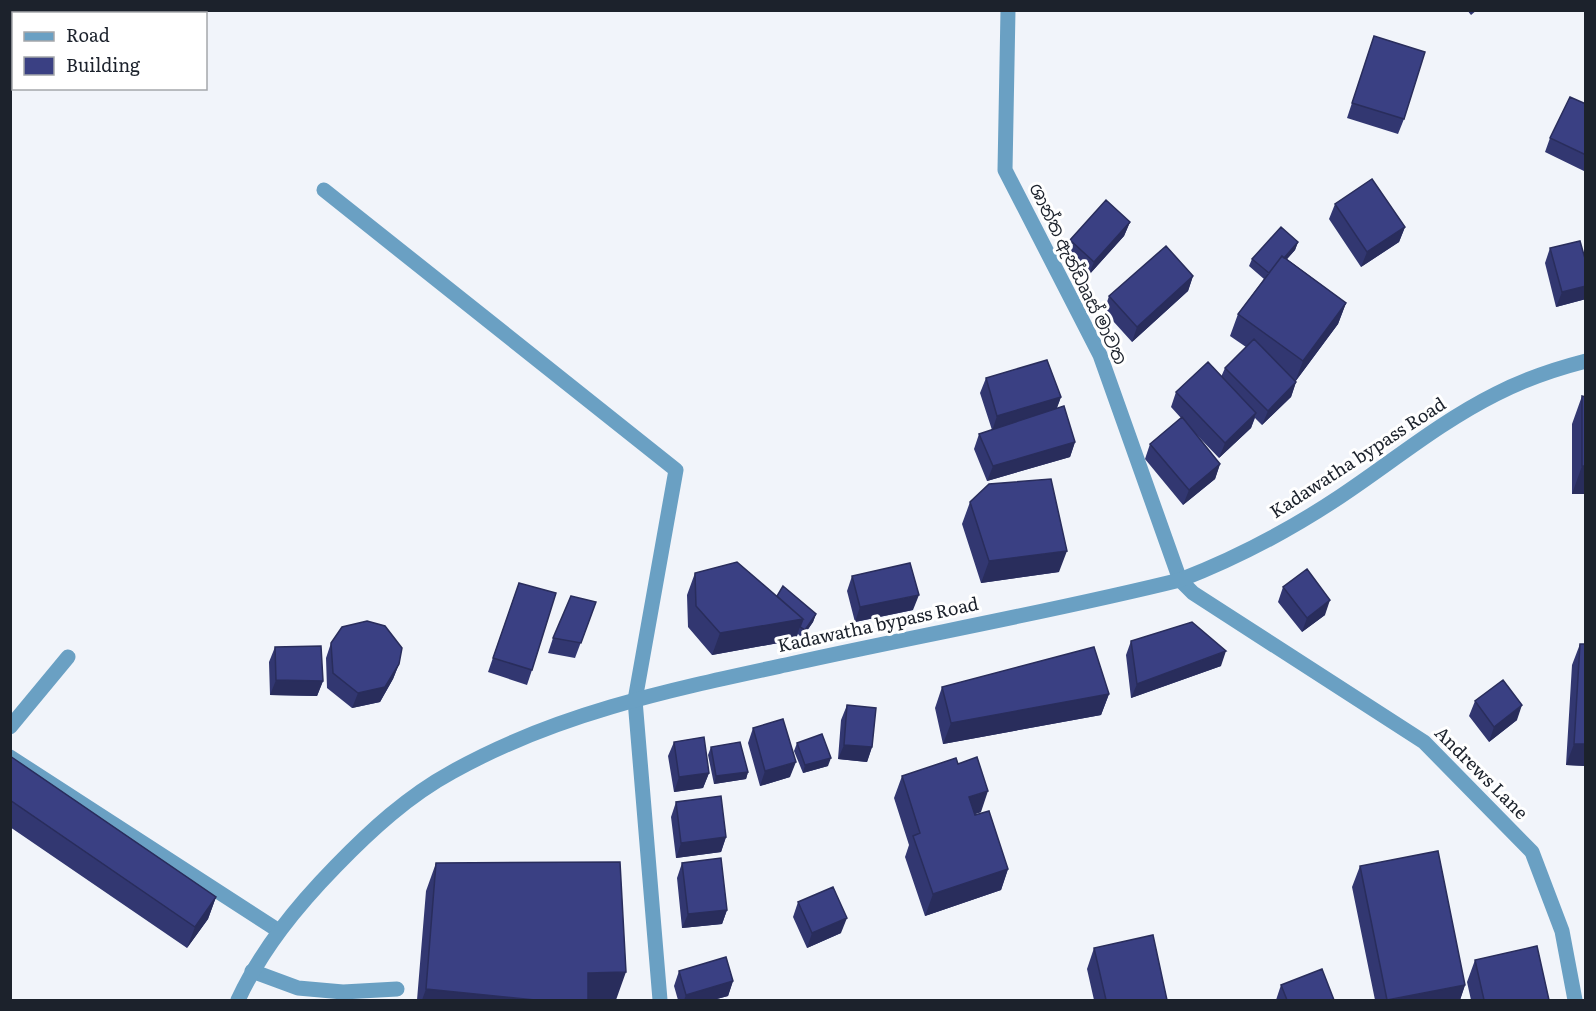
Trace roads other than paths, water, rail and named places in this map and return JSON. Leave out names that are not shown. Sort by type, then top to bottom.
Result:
[{"type":"street","name":"ශාන්ත ඇන්ඩෘෘස් මාවත","points":[[1008,10],[1005,170],[1100,355],[1180,580]]},
{"type":"street","points":[[324,190],[676,470],[635,699],[660,1000]]},
{"type":"street","name":"Kadawatha bypass Road","points":[[238,1000],[252,971],[279,931],[309,894],[373,829],[451,772],[538,731],[582,714],[635,699],[805,660],[1180,580],[1233,557],[1297,524],[1342,496],[1442,426],[1497,393],[1548,372],[1586,361]]},
{"type":"street","name":"Andrews Lane","points":[[1180,580],[1193,594],[1424,741],[1532,852],[1562,931],[1575,1000]]},
{"type":"street","points":[[10,727],[68,657]]},
{"type":"street","points":[[10,757],[279,931]]},
{"type":"street","points":[[252,971],[298,988],[342,993],[397,989]]}]
